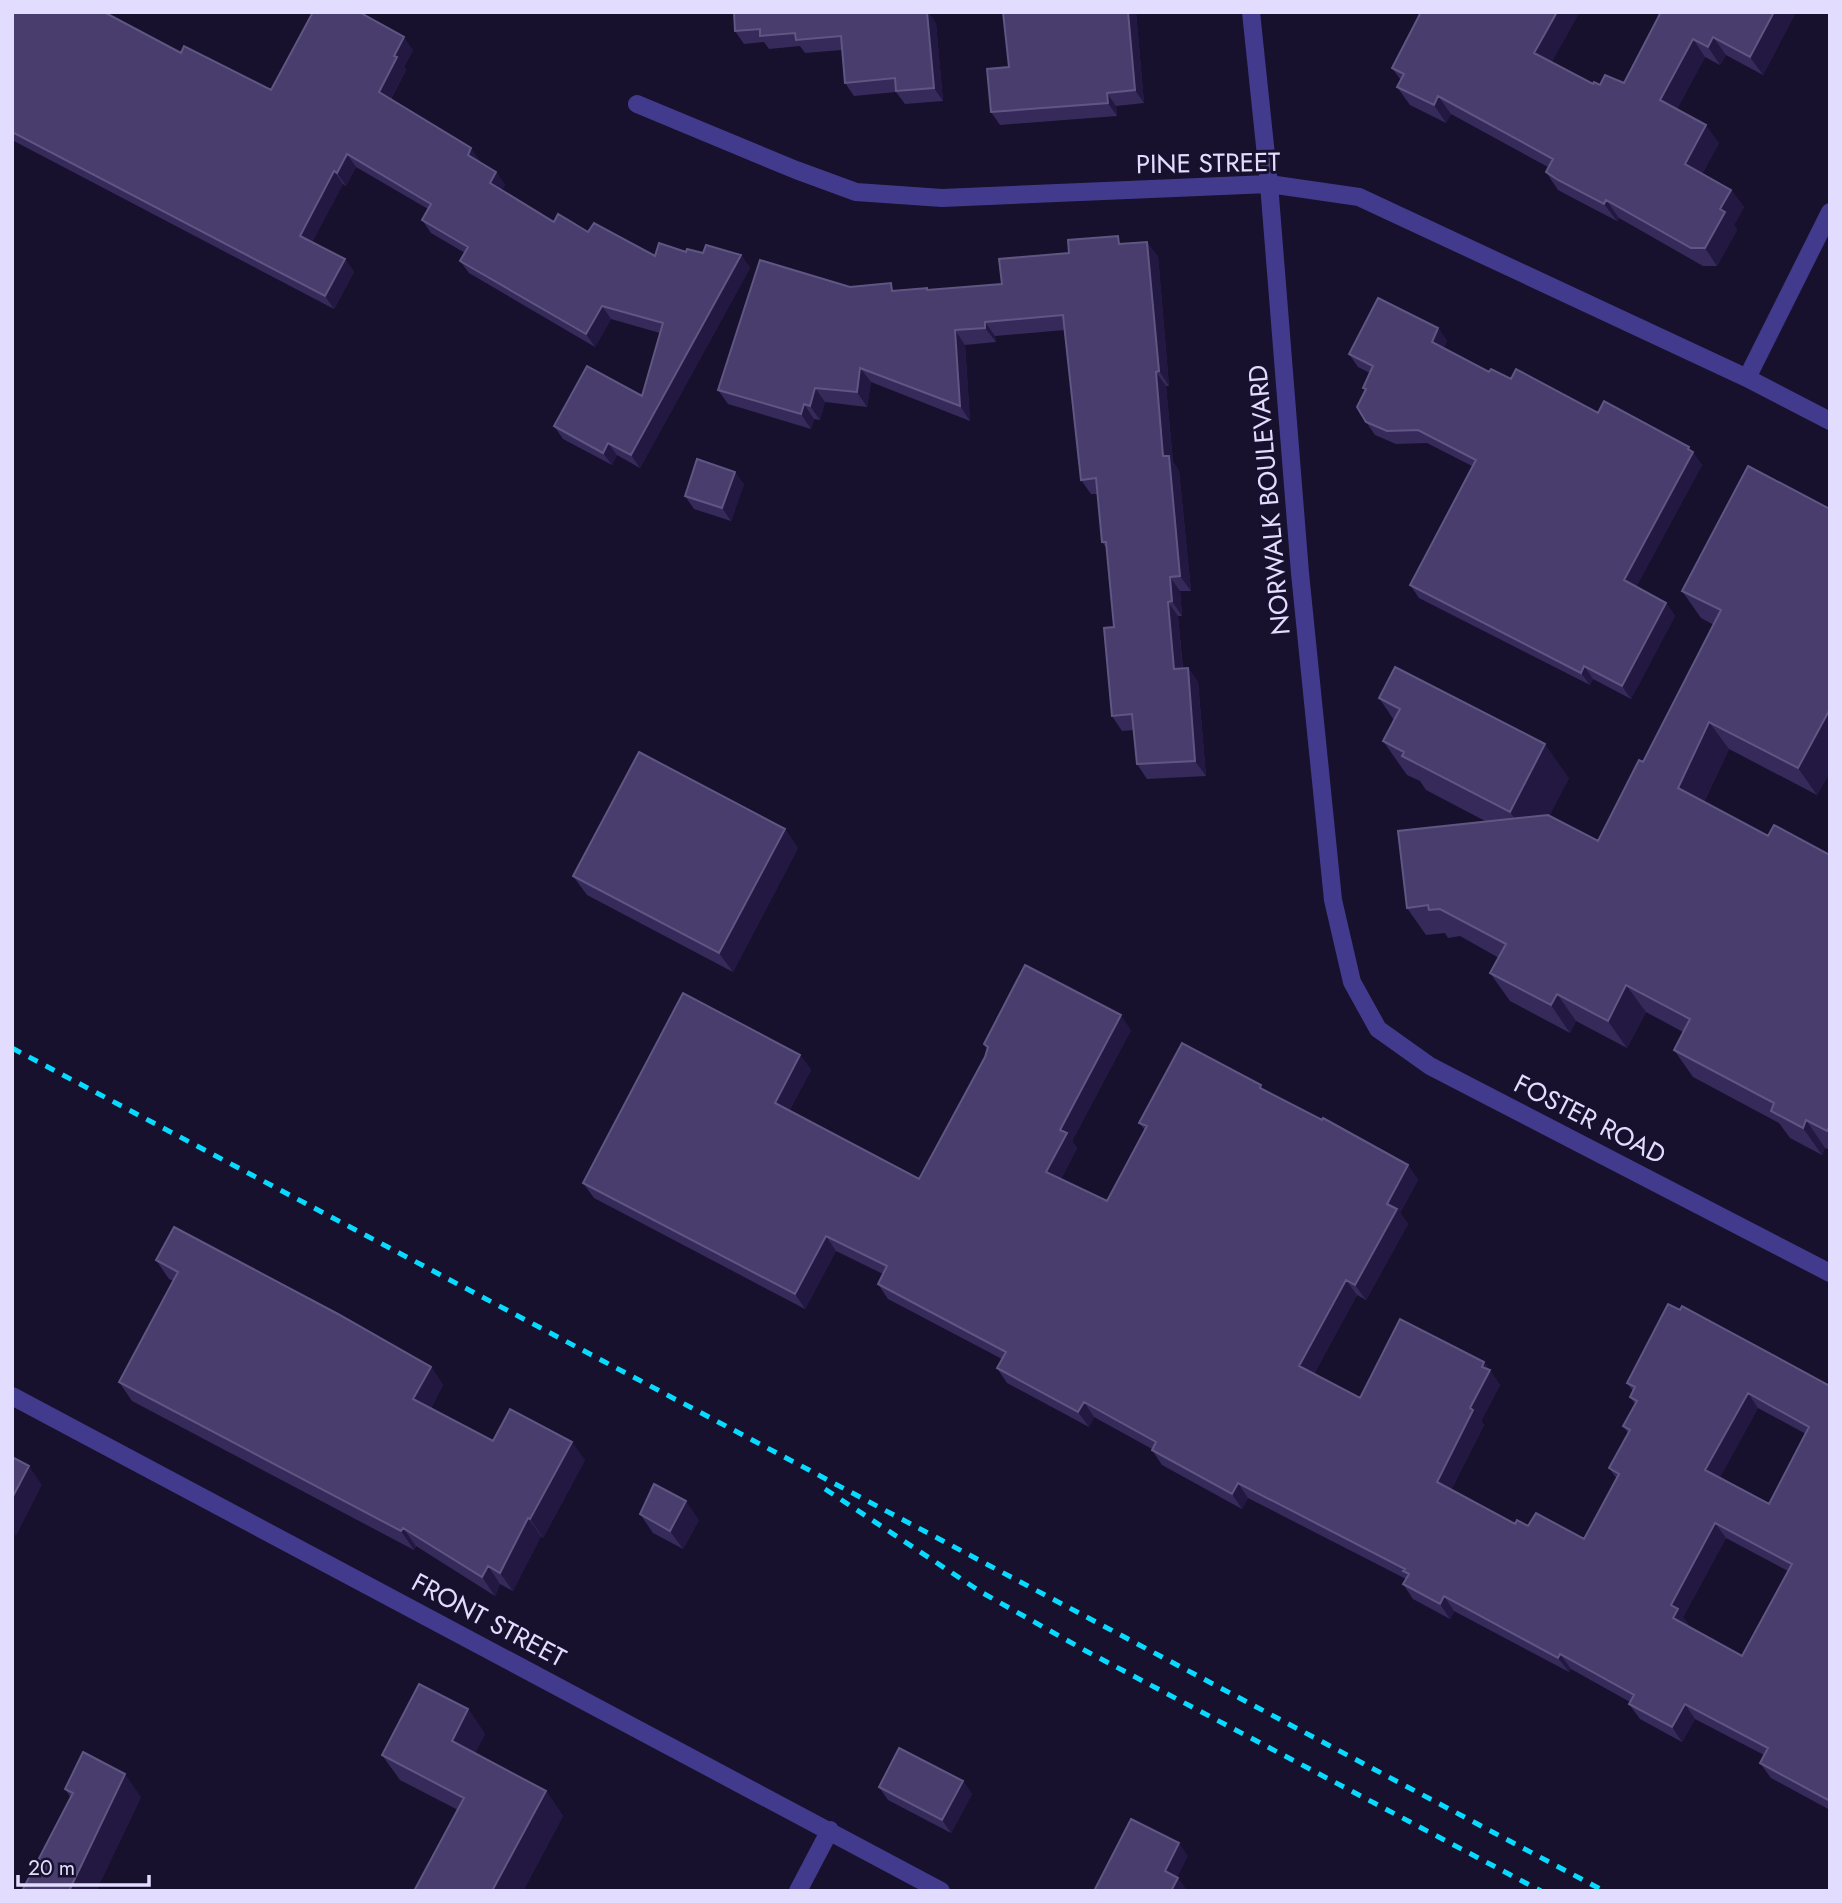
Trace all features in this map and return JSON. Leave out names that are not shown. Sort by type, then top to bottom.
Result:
[{"type":"street","name":"NORWALK BOULEVARD","points":[[1251,12],[1269,184],[1300,573],[1333,900],[1352,982]]},
{"type":"street","name":"PINE STREET","points":[[637,104],[856,192],[942,198],[1269,184],[1359,197],[1747,378],[1830,421]]},
{"type":"street","points":[[1747,378],[1830,212]]},
{"type":"street","name":"FOSTER ROAD","points":[[1352,982],[1378,1029],[1430,1066],[1830,1273]]},
{"type":"street","name":"FRONT STREET","points":[[12,1396],[941,1891]]},
{"type":"street","points":[[798,1891],[830,1830]]},
{"type":"building","points":[[12,12],[104,12],[181,53],[184,46],[271,90],[313,12],[359,12],[404,37],[379,92],[471,148],[468,155],[496,172],[490,183],[554,222],[558,214],[588,232],[594,223],[655,256],[659,243],[686,252],[687,249],[703,253],[706,245],[741,255],[631,455],[608,443],[603,453],[554,426],[587,366],[642,396],[663,323],[602,306],[586,334],[460,261],[468,247],[422,220],[431,204],[347,154],[337,173],[334,171],[300,236],[345,259],[325,296],[12,132]]},
{"type":"building","points":[[734,12],[927,12],[934,88],[896,91],[895,78],[845,83],[841,36],[796,40],[795,33],[760,36],[760,29],[735,31]]},
{"type":"building","points":[[1003,12],[1128,12],[1135,90],[1107,93],[1108,103],[991,112],[987,69],[1009,67]]},
{"type":"building","points":[[1421,12],[1557,12],[1534,53],[1593,84],[1594,82],[1600,85],[1605,75],[1624,83],[1661,12],[1774,12],[1750,57],[1713,37],[1708,47],[1693,39],[1660,100],[1706,125],[1685,164],[1731,190],[1720,209],[1725,212],[1705,248],[1691,248],[1606,200],[1604,204],[1558,180],[1546,172],[1553,159],[1438,96],[1434,105],[1397,87],[1404,74],[1392,68]]},
{"type":"building","points":[[1118,236],[1119,244],[1147,242],[1159,371],[1156,372],[1163,456],[1169,456],[1180,576],[1170,577],[1172,601],[1168,602],[1174,669],[1188,668],[1195,761],[1137,764],[1132,714],[1112,716],[1104,628],[1114,627],[1106,542],[1102,542],[1096,478],[1081,480],[1063,315],[985,322],[985,328],[955,330],[960,406],[860,368],[857,392],[815,388],[810,406],[804,404],[801,414],[718,390],[760,260],[850,287],[891,283],[892,291],[927,290],[1002,284],[999,259],[1069,253],[1068,240]]},
{"type":"building","points":[[1378,298],[1438,328],[1432,342],[1489,372],[1491,369],[1511,379],[1516,369],[1598,413],[1604,401],[1689,447],[1693,452],[1624,580],[1666,603],[1622,686],[1584,666],[1581,673],[1410,585],[1476,460],[1418,430],[1387,431],[1366,422],[1357,407],[1373,366],[1349,354]]},
{"type":"building","points":[[697,459],[735,472],[722,508],[685,496]]},
{"type":"building","points":[[1748,466],[1830,509],[1830,709],[1798,768],[1709,722],[1678,788],[1768,836],[1774,825],[1830,855],[1830,1126],[1827,1131],[1806,1120],[1803,1128],[1771,1111],[1774,1103],[1674,1050],[1690,1019],[1626,985],[1608,1021],[1557,994],[1551,1005],[1490,973],[1506,944],[1440,909],[1429,910],[1428,905],[1407,908],[1398,831],[1548,815],[1598,841],[1639,760],[1643,762],[1721,610],[1682,591]]},
{"type":"building","points":[[1395,667],[1545,744],[1510,812],[1402,756],[1404,752],[1383,741],[1400,709],[1379,698]]},
{"type":"building","points":[[639,752],[785,829],[719,953],[573,876]]},
{"type":"building","points":[[1025,965],[1121,1015],[1060,1130],[1067,1133],[1046,1172],[1107,1201],[1147,1126],[1139,1123],[1182,1043],[1261,1085],[1260,1088],[1322,1120],[1323,1118],[1408,1165],[1387,1204],[1397,1209],[1355,1285],[1346,1280],[1299,1366],[1360,1398],[1400,1319],[1484,1362],[1482,1367],[1490,1370],[1437,1482],[1515,1524],[1517,1520],[1528,1526],[1536,1513],[1584,1539],[1619,1474],[1609,1468],[1630,1430],[1623,1426],[1637,1401],[1630,1397],[1635,1387],[1627,1383],[1668,1304],[1680,1310],[1682,1306],[1830,1386],[1830,1801],[1760,1763],[1768,1748],[1685,1704],[1672,1727],[1629,1704],[1634,1695],[1560,1654],[1558,1658],[1444,1596],[1440,1604],[1403,1584],[1409,1574],[1403,1571],[1405,1569],[1238,1483],[1232,1494],[1152,1450],[1156,1442],[1084,1402],[1078,1412],[997,1368],[1006,1352],[878,1284],[887,1266],[826,1236],[795,1294],[583,1183],[683,993],[800,1055],[775,1103],[919,1179],[985,1057],[988,1047],[984,1044]],"holes":[[[1748,1393],[1809,1427],[1769,1504],[1705,1470]],[[1715,1523],[1792,1564],[1742,1656],[1673,1618],[1678,1609],[1671,1605]]]},
{"type":"building","points":[[174,1227],[431,1367],[413,1399],[493,1441],[510,1409],[572,1442],[500,1573],[488,1566],[482,1577],[403,1528],[401,1531],[119,1382],[178,1272],[156,1260]]},
{"type":"building","points":[[12,1457],[29,1466],[12,1498]]},
{"type":"building","points":[[654,1484],[686,1501],[670,1531],[640,1514]]},
{"type":"building","points":[[419,1684],[468,1709],[452,1741],[546,1791],[492,1891],[414,1891],[464,1798],[382,1755]]},
{"type":"building","points":[[899,1748],[963,1781],[942,1820],[879,1787]]},
{"type":"building","points":[[83,1752],[125,1774],[69,1891],[22,1891],[73,1793],[65,1789]]},
{"type":"building","points":[[1131,1819],[1179,1843],[1165,1871],[1178,1878],[1171,1891],[1094,1891]]},
{"type":"railway","points":[[12,1048],[1604,1891]]},
{"type":"railway","points":[[825,1489],[981,1592],[1086,1651],[1541,1891]]}]
